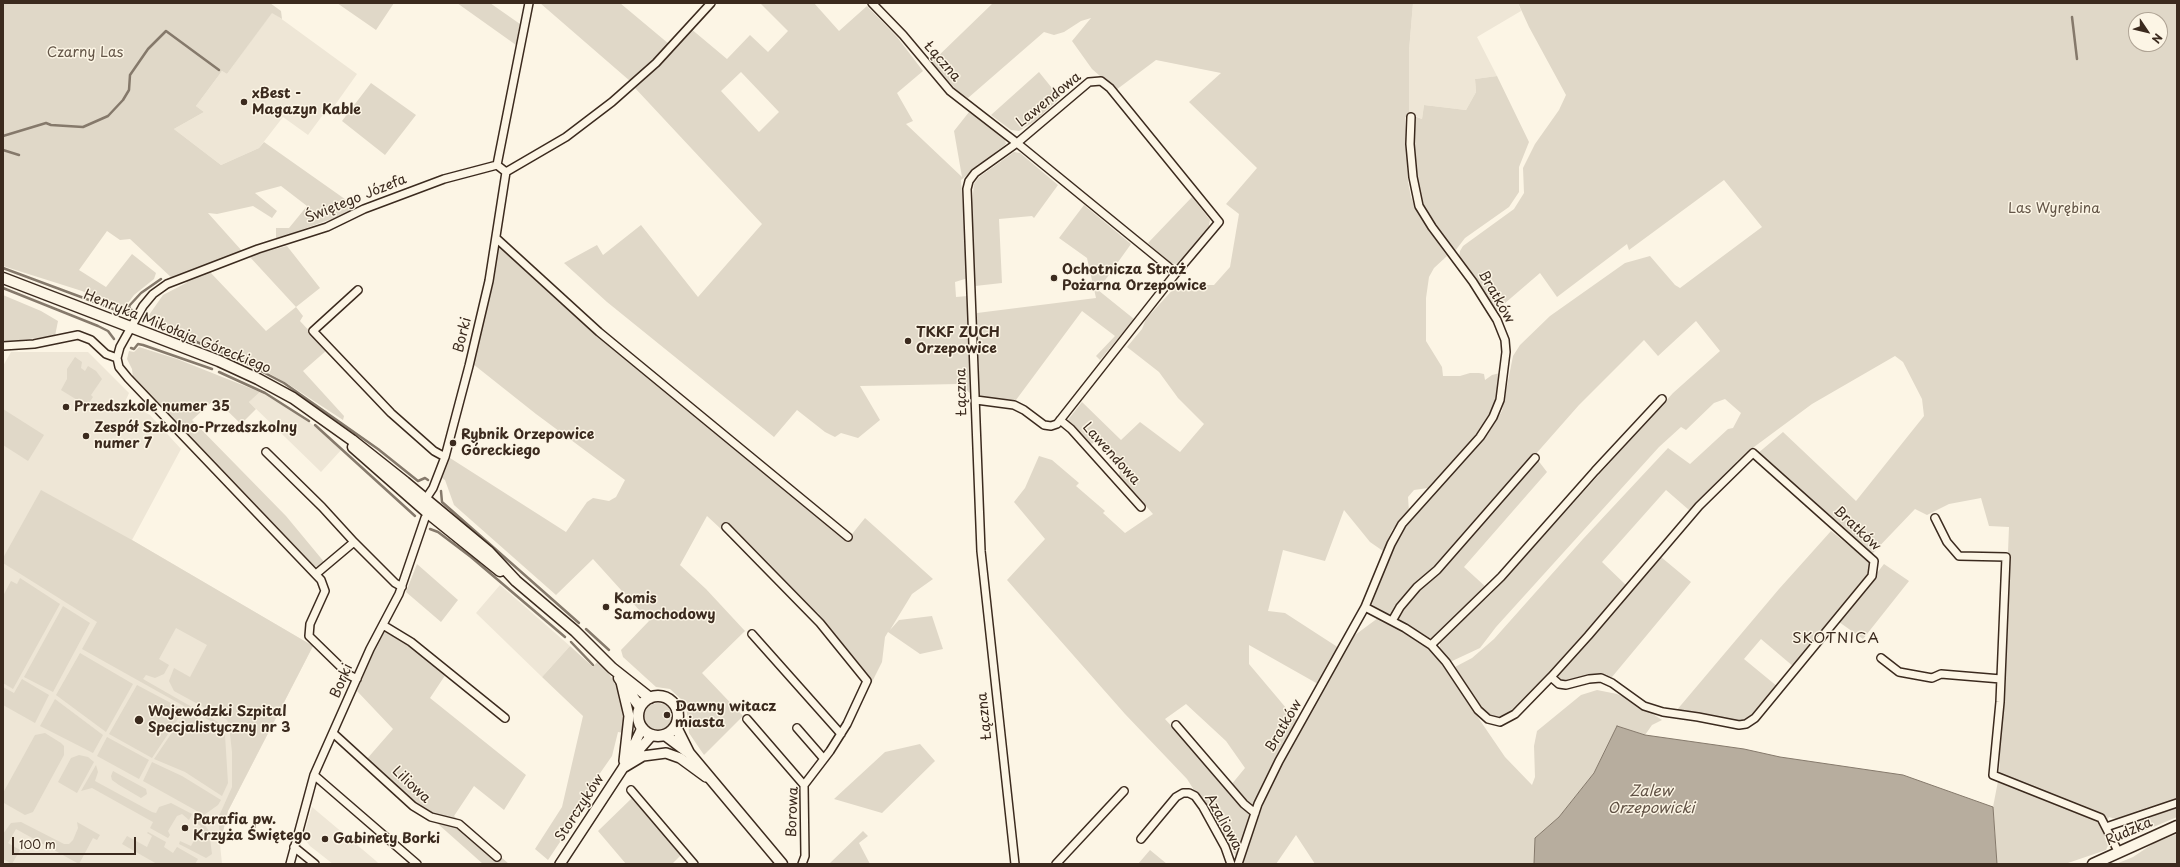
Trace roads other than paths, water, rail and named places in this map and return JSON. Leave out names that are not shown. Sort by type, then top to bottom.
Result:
[{"type":"main road","name":"Henryka Mikołaja Góreckiego","points":[[3,278],[131,327],[258,379],[293,398],[333,428],[369,463],[427,506],[484,559],[516,581],[570,627],[612,668],[650,698]]},
{"type":"main road","name":"Henryka Mikołaja Góreckiego","points":[[612,668],[640,707]]},
{"type":"main road","points":[[676,727],[665,735],[652,736],[642,728],[638,717],[640,707],[650,698],[662,696],[672,702],[678,712],[676,727],[689,753],[782,864]]},
{"type":"main road","points":[[665,735],[689,753]]},
{"type":"main road","name":"Rudzka","points":[[2093,864],[2177,826]]},
{"type":"street","points":[[529,3],[497,165],[506,172],[562,140],[612,102],[656,63],[711,3]]},
{"type":"street","name":"Łączna","points":[[872,3],[903,35],[950,91],[1016,143],[975,173],[968,185],[981,551],[1015,864]]},
{"type":"street","name":"Lawendowa","points":[[1140,507],[1071,429],[1060,420],[1176,273],[1219,222],[1107,85],[1098,81],[1084,84],[1016,143],[1176,273]]},
{"type":"street","name":"Bratków","points":[[1238,864],[1255,813],[1279,761],[1365,607],[1391,544],[1402,524],[1480,437],[1494,417],[1502,388],[1506,340],[1489,307],[1470,277],[1432,227],[1419,206],[1413,177],[1410,144],[1411,117]]},
{"type":"street","name":"Świętego Józefa","points":[[117,358],[117,353],[149,297],[167,284],[258,249],[327,226],[420,187],[497,165]]},
{"type":"street","name":"Borki","points":[[290,864],[314,775],[357,679],[402,587],[427,506],[445,457],[490,281],[506,172]]},
{"type":"street","points":[[496,238],[600,332],[848,537]]},
{"type":"street","points":[[358,290],[313,331],[391,413],[434,451],[445,457]]},
{"type":"street","points":[[3,346],[34,344],[78,335],[91,340],[107,355],[117,358],[119,367],[128,378],[323,583],[325,591],[309,626],[309,636],[334,662],[357,679]]},
{"type":"street","points":[[1431,645],[1501,577],[1595,470],[1662,399]]},
{"type":"street","points":[[976,400],[1019,407],[1047,426],[1054,425],[1060,420]]},
{"type":"street","points":[[266,452],[322,507],[395,584],[402,587]]},
{"type":"street","name":"Bratków","points":[[1365,607],[1392,621],[1431,645],[1446,662],[1478,710],[1494,721],[1500,722],[1513,717],[1550,677],[1594,630],[1699,506],[1752,453],[1874,561],[1872,576],[1755,718],[1746,724],[1739,725],[1663,712],[1644,706],[1612,683],[1601,678],[1589,678],[1566,685],[1559,684],[1550,677]]},
{"type":"street","points":[[1392,621],[1400,607],[1417,587],[1438,570],[1535,458]]},
{"type":"street","points":[[1935,518],[1947,542],[1959,556],[2006,557],[2001,679],[1993,775],[2101,818],[2119,853]]},
{"type":"street","name":"Borowa","points":[[726,527],[820,623],[867,682],[841,734],[804,785],[805,856],[802,864]]},
{"type":"street","points":[[316,574],[354,542]]},
{"type":"street","points":[[383,625],[416,646],[505,718]]},
{"type":"street","points":[[752,634],[841,734]]},
{"type":"street","points":[[1881,658],[1899,672],[1932,678],[1941,674],[2001,679]]},
{"type":"street","points":[[620,680],[629,716],[623,768]]},
{"type":"street","points":[[747,719],[804,785]]},
{"type":"street","points":[[1176,725],[1244,804],[1255,813]]},
{"type":"street","name":"Storczyków","points":[[560,864],[623,768],[642,728]]},
{"type":"street","points":[[797,728],[824,759]]},
{"type":"street","name":"Liliowa","points":[[333,733],[424,815],[459,824],[497,857]]},
{"type":"street","name":"Storczyków","points":[[623,768],[652,736]]},
{"type":"street","points":[[623,768],[643,756],[666,753],[680,758],[712,781]]},
{"type":"street","points":[[314,775],[417,864]]},
{"type":"street","points":[[631,790],[694,864]]},
{"type":"street","points":[[1056,864],[1124,791]]},
{"type":"street","name":"Azaliowa","points":[[1141,839],[1174,799],[1180,794],[1188,793],[1195,796],[1203,807],[1225,847],[1230,864]]},
{"type":"street","points":[[2106,827],[2177,804]]},
{"type":"street","points":[[294,847],[315,864]]},
{"type":"water","name":"Zalew Orzepowicki","points":[[1617,726],[1645,735],[1744,749],[1780,757],[1903,775],[1993,807],[1997,864],[1534,864],[1535,838],[1559,817],[1594,773]]},
{"type":"waterway","points":[[2072,17],[2077,59]]},
{"type":"waterway","points":[[3,136],[46,123],[51,125],[83,127],[108,116],[123,100],[129,90],[130,75],[148,49],[166,31],[219,70]]},
{"type":"waterway","points":[[3,150],[19,155]]},
{"type":"waterway","points":[[3,268],[124,313],[132,310]]},
{"type":"waterway","points":[[130,309],[129,306],[141,293],[161,279]]},
{"type":"waterway","points":[[3,288],[98,326],[108,331],[114,339]]},
{"type":"waterway","points":[[147,316],[151,323],[240,360],[284,383],[378,449],[418,481],[425,478],[428,480]]},
{"type":"waterway","points":[[131,348],[134,349],[138,344],[143,345],[212,369]]},
{"type":"waterway","points":[[219,372],[265,393],[309,421]]},
{"type":"waterway","points":[[315,425],[415,516]]},
{"type":"waterway","points":[[441,491],[442,502],[579,623]]},
{"type":"waterway","points":[[430,529],[438,532],[471,557],[565,637]]},
{"type":"waterway","points":[[586,629],[609,650]]},
{"type":"waterway","points":[[571,642],[593,665]]},
{"type":"place","name":"xBest - Magazyn Kable","points":[[244,102]]},
{"type":"place","name":"Ochotnicza Straż Pożarna Orzepowice","points":[[1054,278]]},
{"type":"place","name":"TKKF ZUCH Orzepowice","points":[[908,341]]},
{"type":"place","name":"Przedszkole numer 35","points":[[66,407]]},
{"type":"place","name":"Zespół Szkolno-Przedszkolny numer 7","points":[[86,436]]},
{"type":"place","name":"Rybnik Orzepowice Góreckiego","points":[[453,443]]},
{"type":"place","name":"Komis Samochodowy","points":[[606,607]]},
{"type":"place","name":"Dawny witacz miasta","points":[[667,715]]},
{"type":"place","name":"Wojewódzki Szpital Specjalistyczny nr 3","points":[[139,720]]},
{"type":"place","name":"Parafia pw. Krzyża Świętego","points":[[185,828]]},
{"type":"place","name":"Gabinety Borki","points":[[325,839]]},
{"type":"district","name":"SKOTNICA","points":[[1836,639]]},
{"type":"park label","name":"Czarny Las","points":[[85,53]]},
{"type":"park label","name":"Las Wyrębina","points":[[2054,209]]}]
